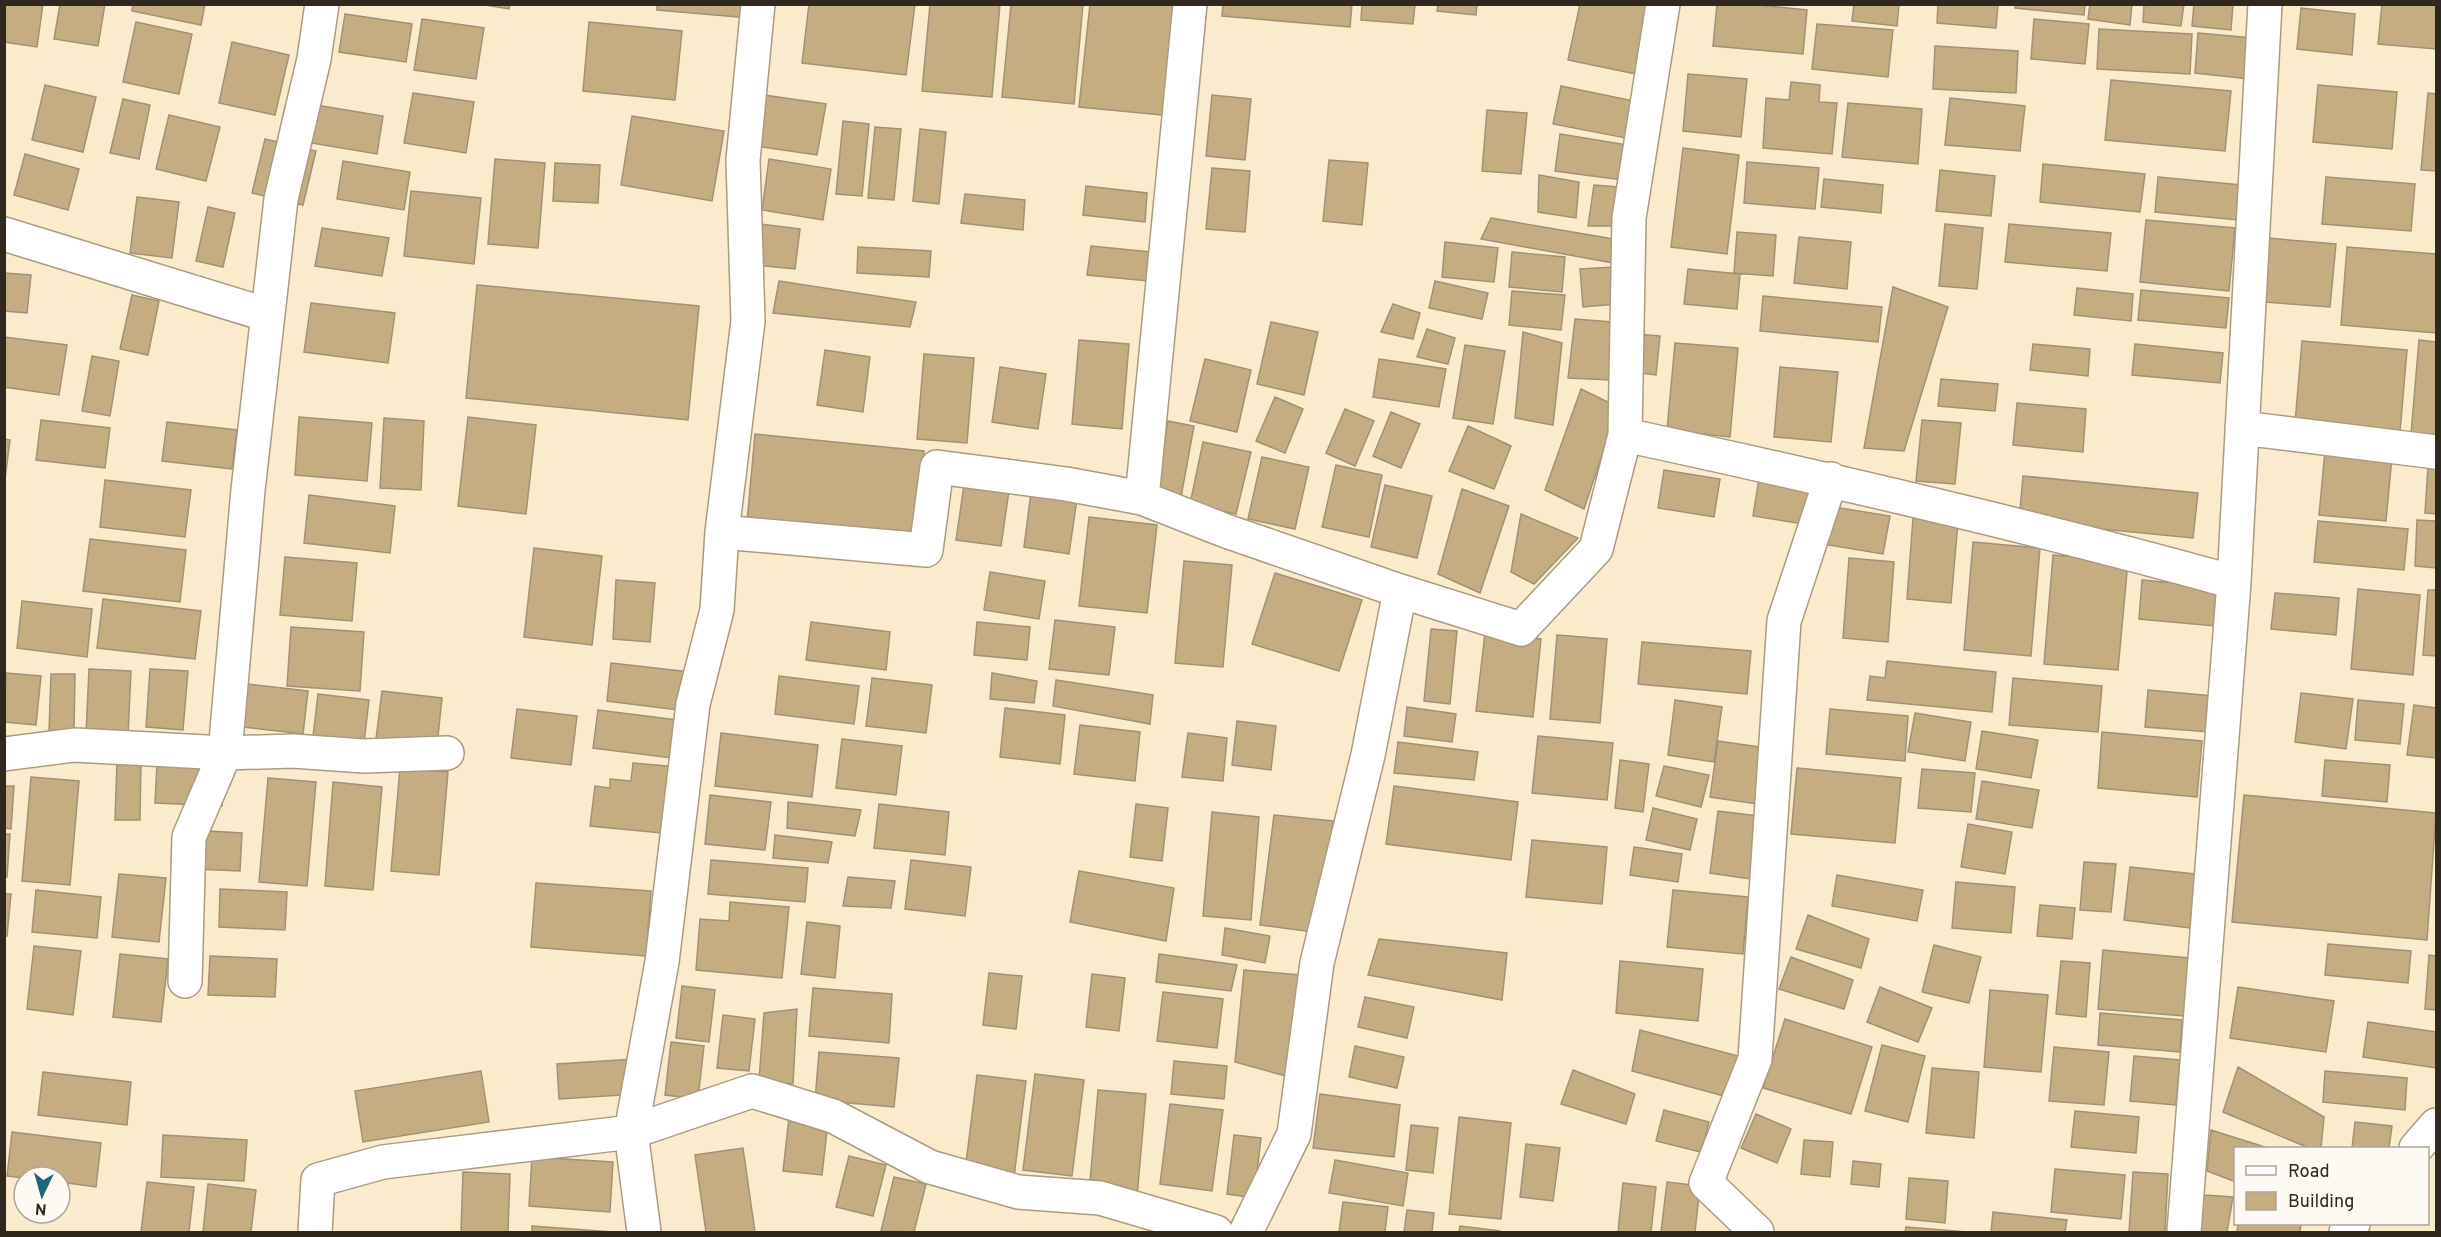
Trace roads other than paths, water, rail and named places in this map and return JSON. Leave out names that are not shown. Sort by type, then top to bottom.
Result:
[{"type":"street","points":[[644,1233],[631,1132],[662,962],[693,704],[717,610],[722,532],[748,321],[743,160],[758,4]]},
{"type":"street","points":[[1142,498],[1190,4]]},
{"type":"street","points":[[722,532],[926,550],[938,467],[1066,484],[1142,498],[1227,531],[1400,591],[1521,629],[1596,549],[1625,435],[1629,218],[1663,4]]},
{"type":"street","points":[[2184,1233],[2234,582],[2265,4]]},
{"type":"street","points":[[185,981],[189,837],[225,753],[248,490],[281,199],[314,59],[314,7]]},
{"type":"street","points":[[4,234],[268,315]]},
{"type":"street","points":[[2242,428],[2436,452]]},
{"type":"street","points":[[1625,435],[1832,479],[2076,538],[2234,582]]},
{"type":"street","points":[[1757,1233],[1706,1183],[1755,1059],[1784,621],[1832,479]]},
{"type":"street","points":[[1246,1233],[1294,1134],[1317,963],[1368,755],[1400,591]]},
{"type":"street","points":[[4,754],[74,745],[225,753],[293,751],[364,756],[447,753]]},
{"type":"street","points":[[315,1233],[318,1180],[383,1162],[631,1132],[752,1090],[833,1116],[930,1167],[1018,1192],[1100,1198],[1216,1233]]},
{"type":"street","points":[[2418,1147],[2436,1125]]}]
